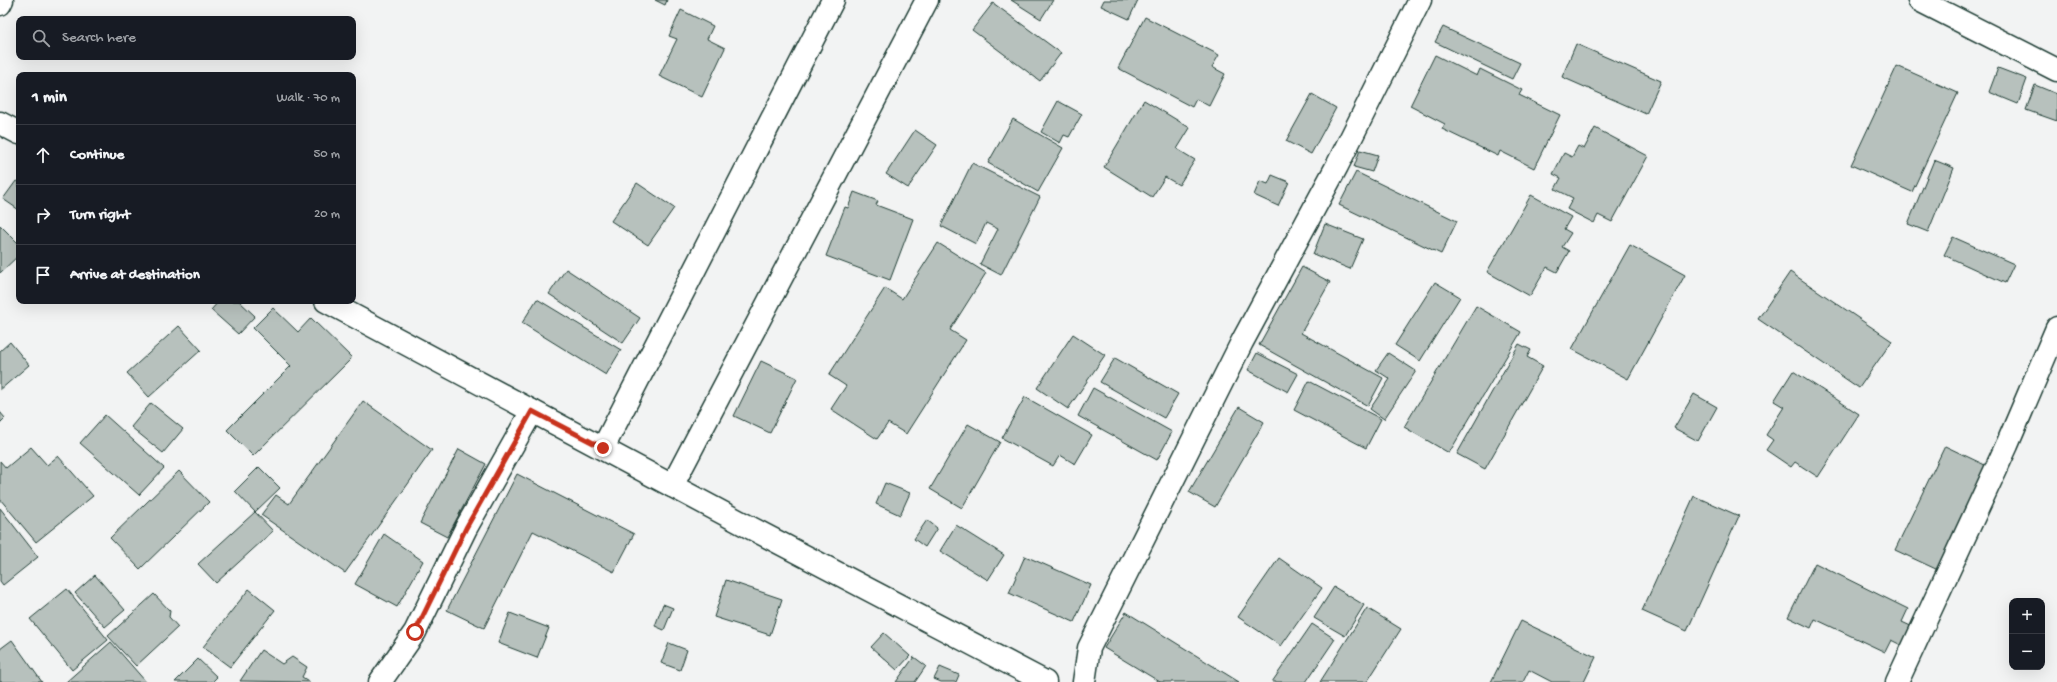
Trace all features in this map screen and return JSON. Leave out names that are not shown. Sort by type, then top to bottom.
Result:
[{"type":"street","points":[[0,4],[2,0]]},
{"type":"street","points":[[603,448],[833,0]]},
{"type":"street","points":[[672,486],[927,0]]},
{"type":"street","points":[[1084,682],[1089,648],[1238,350],[1337,166],[1420,0]]},
{"type":"street","points":[[1920,0],[2057,70]]},
{"type":"street","points":[[0,123],[16,131]]},
{"type":"street","points":[[332,304],[672,486],[1045,682]]},
{"type":"street","points":[[1897,682],[2007,445],[2057,328]]},
{"type":"street","points":[[380,682],[415,632],[466,528],[532,411]]},
{"type":"building","points":[[655,0],[667,0],[665,5]]},
{"type":"building","points":[[1011,0],[1053,0],[1041,19]]},
{"type":"building","points":[[1104,0],[1138,0],[1129,19],[1101,6]]},
{"type":"building","points":[[993,3],[1061,53],[1040,81],[972,30]]},
{"type":"building","points":[[681,10],[713,26],[707,39],[725,48],[702,97],[659,76],[677,39],[669,36]]},
{"type":"building","points":[[1145,17],[1219,55],[1212,67],[1225,74],[1209,106],[1196,99],[1192,107],[1118,68]]},
{"type":"building","points":[[1443,27],[1520,63],[1512,79],[1435,42]]},
{"type":"building","points":[[1576,44],[1661,81],[1646,114],[1562,77]]},
{"type":"building","points":[[1435,55],[1477,76],[1480,69],[1522,90],[1519,95],[1560,115],[1534,168],[1500,151],[1498,156],[1442,129],[1445,124],[1410,106]]},
{"type":"building","points":[[1897,66],[1958,93],[1912,192],[1851,165]]},
{"type":"building","points":[[1998,68],[2027,79],[2018,104],[1989,92]]},
{"type":"building","points":[[2035,85],[2057,94],[2057,121],[2026,110]]},
{"type":"building","points":[[1312,94],[1336,108],[1311,154],[1286,141]]},
{"type":"building","points":[[1144,100],[1190,128],[1177,149],[1195,160],[1179,185],[1165,177],[1152,197],[1104,167]]},
{"type":"building","points":[[1058,101],[1082,114],[1069,137],[1064,135],[1060,143],[1041,132]]},
{"type":"building","points":[[1013,119],[1063,148],[1038,192],[988,163]]},
{"type":"building","points":[[1595,128],[1648,156],[1612,222],[1598,215],[1594,223],[1567,209],[1573,198],[1555,189],[1561,178],[1553,174],[1564,153],[1572,157],[1578,146],[1584,149]]},
{"type":"building","points":[[915,130],[937,145],[908,188],[886,174]]},
{"type":"building","points":[[1360,150],[1378,155],[1372,172],[1354,167]]},
{"type":"building","points":[[1934,160],[1954,168],[1928,232],[1908,224]]},
{"type":"building","points":[[972,163],[1040,197],[1001,275],[980,264],[998,229],[986,223],[976,244],[941,226]]},
{"type":"building","points":[[1356,172],[1457,221],[1441,254],[1339,205]]},
{"type":"building","points":[[1272,175],[1289,182],[1278,206],[1254,195],[1260,181],[1268,184]]},
{"type":"building","points":[[16,181],[16,208],[3,199]]},
{"type":"building","points":[[637,183],[674,208],[648,245],[611,221]]},
{"type":"building","points":[[854,192],[878,201],[876,205],[913,219],[890,280],[826,256],[845,207],[848,208]]},
{"type":"building","points":[[1531,195],[1571,217],[1564,229],[1571,233],[1562,247],[1569,251],[1557,272],[1547,267],[1530,296],[1487,272]]},
{"type":"building","points":[[1325,224],[1363,239],[1350,269],[1313,254]]},
{"type":"building","points":[[0,225],[16,241],[16,258],[0,273]]},
{"type":"building","points":[[1953,237],[2014,264],[2005,283],[1944,255]]},
{"type":"building","points":[[938,243],[986,273],[950,330],[966,340],[906,434],[888,423],[877,439],[831,409],[846,386],[829,375],[885,288],[902,299]]},
{"type":"building","points":[[1630,245],[1685,275],[1628,379],[1572,349]]},
{"type":"building","points":[[1302,267],[1330,282],[1301,333],[1383,378],[1368,406],[1259,345]]},
{"type":"building","points":[[566,269],[640,318],[623,343],[549,294]]},
{"type":"building","points":[[1790,272],[1892,341],[1859,388],[1758,319]]},
{"type":"building","points":[[1435,282],[1460,297],[1420,361],[1395,345]]},
{"type":"building","points":[[537,299],[621,350],[606,375],[522,323]]},
{"type":"building","points":[[216,304],[242,304],[255,316],[238,334],[211,310]]},
{"type":"building","points":[[1476,306],[1521,332],[1449,453],[1404,427]]},
{"type":"building","points":[[273,308],[298,332],[311,318],[352,358],[253,456],[227,430],[291,366],[253,328]]},
{"type":"building","points":[[179,326],[201,350],[149,397],[127,373]]},
{"type":"building","points":[[1073,334],[1105,355],[1068,409],[1037,388]]},
{"type":"building","points":[[10,342],[29,365],[0,390],[0,351]]},
{"type":"building","points":[[1519,344],[1531,350],[1527,357],[1543,366],[1485,469],[1457,454]]},
{"type":"building","points":[[1257,353],[1298,374],[1288,392],[1248,370]]},
{"type":"building","points":[[1388,353],[1416,371],[1384,419],[1370,409],[1390,379],[1376,370]]},
{"type":"building","points":[[1115,358],[1178,394],[1164,418],[1100,382]]},
{"type":"building","points":[[761,361],[797,378],[770,433],[734,416]]},
{"type":"building","points":[[1793,371],[1859,414],[1818,477],[1795,462],[1791,467],[1766,450],[1773,440],[1766,435],[1784,407],[1774,401]]},
{"type":"building","points":[[1309,381],[1381,419],[1366,448],[1294,410]]},
{"type":"building","points":[[1093,388],[1172,432],[1157,460],[1078,416]]},
{"type":"building","points":[[1694,394],[1717,407],[1698,441],[1674,428]]},
{"type":"building","points":[[1025,397],[1092,435],[1075,464],[1060,455],[1053,466],[1002,438]]},
{"type":"building","points":[[363,401],[432,450],[345,573],[261,515],[276,495],[289,504]]},
{"type":"building","points":[[151,403],[183,429],[163,453],[131,427]]},
{"type":"building","points":[[1239,407],[1264,422],[1215,507],[1189,492]]},
{"type":"building","points":[[0,412],[5,418],[0,423]]},
{"type":"building","points":[[105,415],[164,468],[139,495],[80,443]]},
{"type":"building","points":[[968,424],[1000,442],[962,508],[930,489]]},
{"type":"building","points":[[1945,446],[1987,466],[1938,570],[1895,550]]},
{"type":"building","points":[[31,447],[47,465],[58,456],[93,496],[36,542],[0,499],[0,461],[6,468]]},
{"type":"building","points":[[459,449],[486,464],[447,537],[420,523]]},
{"type":"building","points":[[259,467],[280,488],[255,512],[235,491]]},
{"type":"building","points":[[179,471],[209,502],[140,569],[110,538]]},
{"type":"building","points":[[517,474],[634,534],[614,572],[533,531],[484,628],[447,610]]},
{"type":"building","points":[[885,483],[910,493],[900,515],[876,504]]},
{"type":"building","points":[[1694,496],[1739,516],[1687,631],[1642,611]]},
{"type":"building","points":[[0,508],[38,557],[3,585],[0,581]]},
{"type":"building","points":[[255,512],[273,531],[216,583],[198,564]]},
{"type":"building","points":[[927,520],[937,528],[925,547],[914,539]]},
{"type":"building","points":[[956,525],[1004,555],[988,580],[940,551]]},
{"type":"building","points":[[384,534],[423,561],[397,607],[355,584]]},
{"type":"building","points":[[1025,556],[1091,585],[1074,622],[1009,593]]},
{"type":"building","points":[[1279,558],[1322,588],[1281,646],[1238,617]]},
{"type":"building","points":[[1815,563],[1908,609],[1902,622],[1915,628],[1905,647],[1891,640],[1885,652],[1815,619],[1811,628],[1788,617]]},
{"type":"building","points":[[95,575],[125,610],[105,627],[75,593]]},
{"type":"building","points":[[726,580],[782,599],[770,635],[714,617]]},
{"type":"building","points":[[1334,587],[1364,605],[1345,636],[1314,618]]},
{"type":"building","points":[[67,589],[108,640],[72,670],[30,619]]},
{"type":"building","points":[[249,589],[275,610],[230,667],[203,647]]},
{"type":"building","points":[[154,594],[170,611],[169,617],[178,627],[136,666],[108,636]]},
{"type":"building","points":[[663,604],[673,608],[664,630],[655,626]]},
{"type":"building","points":[[1367,608],[1401,629],[1367,682],[1320,682]]},
{"type":"building","points":[[1126,612],[1239,682],[1160,682],[1104,648]]},
{"type":"building","points":[[510,613],[549,628],[537,658],[498,643]]},
{"type":"building","points":[[1521,621],[1596,657],[1584,682],[1552,682],[1529,670],[1523,682],[1491,682]]},
{"type":"building","points":[[1312,624],[1335,639],[1306,682],[1272,682]]},
{"type":"building","points":[[884,633],[910,656],[897,670],[871,647]]},
{"type":"building","points":[[12,640],[42,682],[0,682],[0,649]]},
{"type":"building","points":[[111,642],[146,682],[66,682]]},
{"type":"building","points":[[669,643],[687,650],[680,670],[661,663]]},
{"type":"building","points":[[261,650],[282,664],[292,657],[307,667],[302,677],[310,682],[240,681]]},
{"type":"building","points":[[914,657],[926,666],[915,682],[896,682]]},
{"type":"building","points":[[198,659],[217,677],[212,682],[175,682]]},
{"type":"building","points":[[940,667],[959,675],[956,682],[941,682],[934,679]]},
{"type":"route","points":[[415,632],[466,528],[532,411],[603,448]]}]
